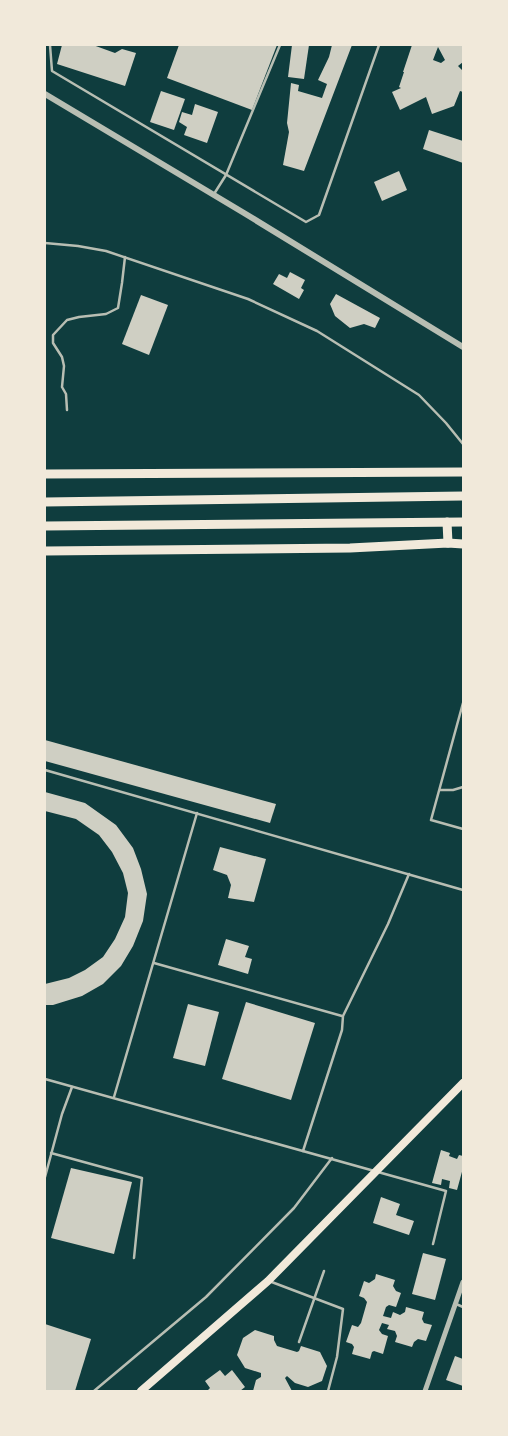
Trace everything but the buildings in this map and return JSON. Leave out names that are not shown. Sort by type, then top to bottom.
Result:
[{"type":"main road","points":[[45,474],[463,472]]},
{"type":"main road","points":[[45,502],[463,496]]},
{"type":"main road","points":[[448,522],[448,543]]},
{"type":"main road","points":[[45,526],[463,522]]},
{"type":"main road","points":[[45,551],[350,548],[448,543],[463,544]]},
{"type":"main road","points":[[141,1391],[268,1281],[463,1083]]},
{"type":"street","points":[[45,94],[463,347]]},
{"type":"street","points":[[425,1391],[463,1282]]},
{"type":"lane","points":[[50,45],[52,71],[306,222],[319,215],[378,45]]},
{"type":"lane","points":[[213,195],[226,175],[280,45]]},
{"type":"lane","points":[[45,243],[78,246],[106,251],[125,257],[248,299],[317,331],[419,395],[463,444]]},
{"type":"lane","points":[[67,410],[66,394],[62,387],[64,366],[62,357],[54,344],[54,335],[67,320],[106,314],[118,308],[125,257]]},
{"type":"lane","points":[[463,703],[431,820],[463,829]]},
{"type":"lane","points":[[45,770],[463,890]]},
{"type":"lane","points":[[439,790],[454,790],[463,787]]},
{"type":"lane","points":[[114,1098],[197,813]]},
{"type":"lane","points":[[303,1152],[342,1030],[343,1016],[410,874]]},
{"type":"lane","points":[[154,962],[343,1016]]},
{"type":"lane","points":[[45,1079],[303,1152],[377,1170],[446,1191],[433,1244]]},
{"type":"lane","points":[[45,1177],[62,1114],[72,1087]]},
{"type":"lane","points":[[51,1153],[142,1178],[134,1258]]},
{"type":"lane","points":[[94,1391],[206,1297],[294,1208],[332,1158]]},
{"type":"lane","points":[[300,1342],[324,1271]]},
{"type":"lane","points":[[268,1281],[343,1309],[337,1357],[328,1391]]},
{"type":"lane","points":[[456,1304],[463,1307]]}]
